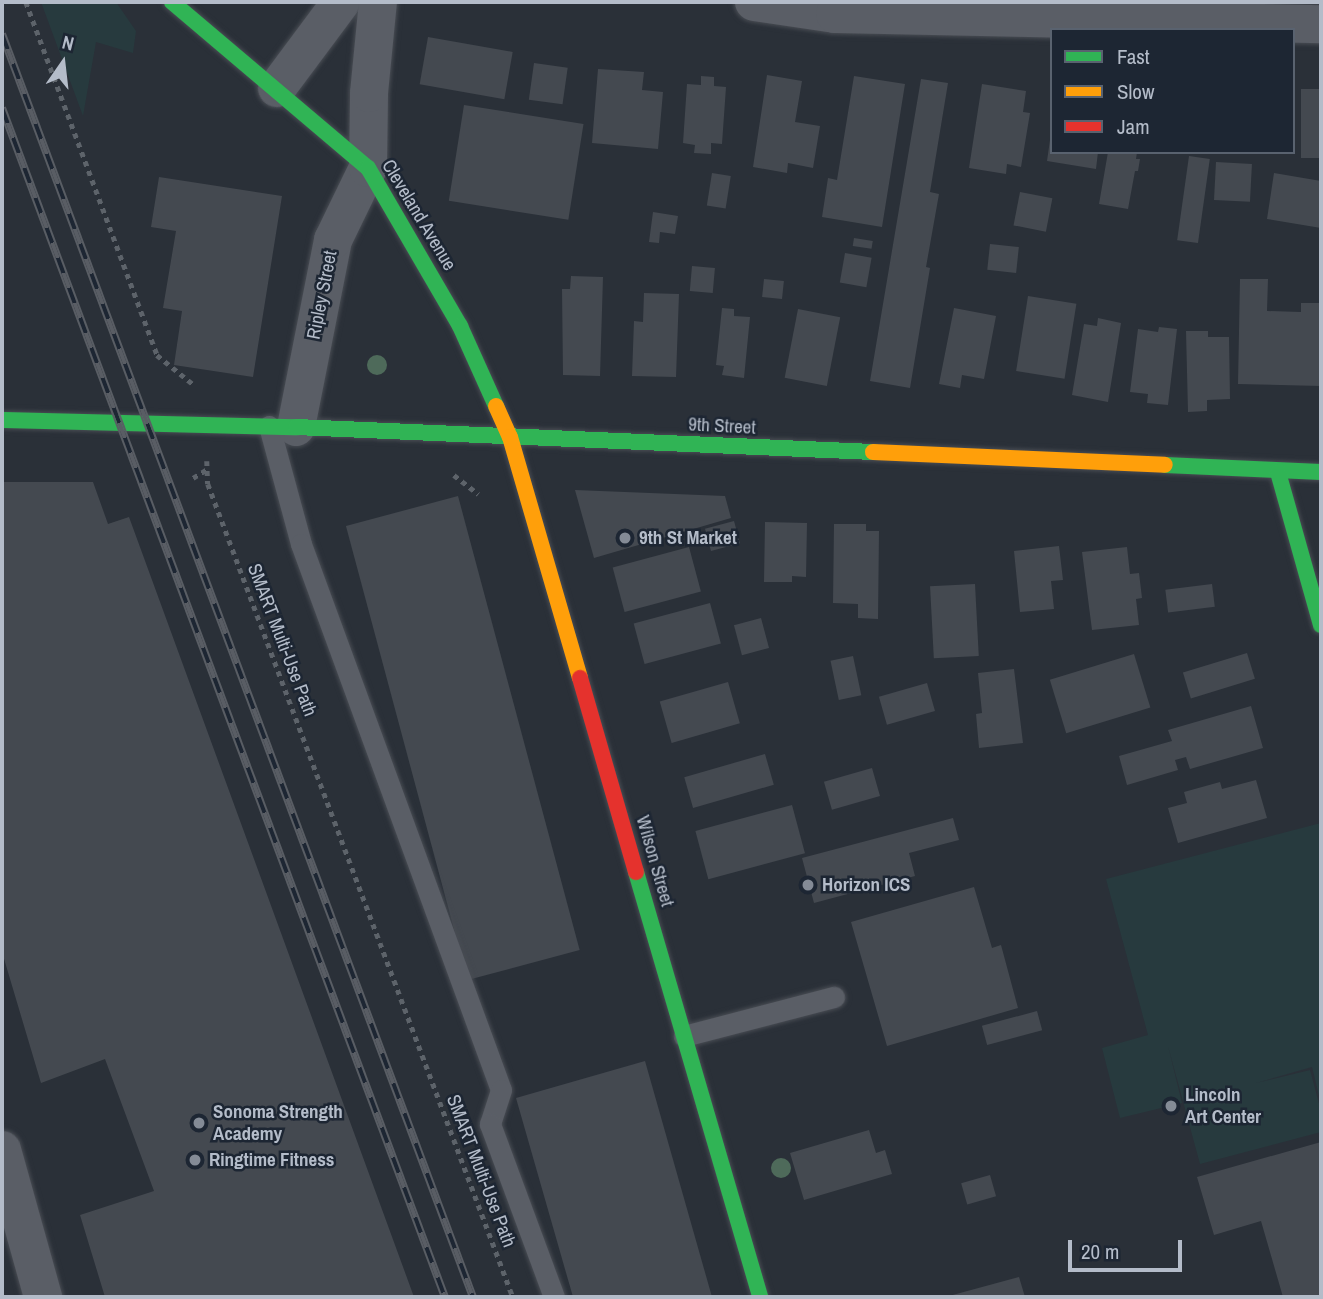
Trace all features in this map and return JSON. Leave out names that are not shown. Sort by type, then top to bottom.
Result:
[{"type":"street","name":"Cleveland Avenue","points":[[172,2],[277,88],[368,168],[460,326],[510,437]]},
{"type":"street","points":[[277,88],[341,2]]},
{"type":"street","name":"Ripley Street","points":[[283,426],[333,240],[368,168],[369,93],[378,2]]},
{"type":"street","points":[[754,2],[835,14],[1321,24]]},
{"type":"street","name":"9th Street","points":[[2,420],[283,426],[1321,472]]},
{"type":"street","name":"Wilson Street","points":[[510,437],[760,1297]]},
{"type":"street","points":[[1278,472],[1321,625]]},
{"type":"street","points":[[2,1150],[43,1297]]},
{"type":"lane","points":[[283,426],[301,544],[501,1090],[491,1124],[554,1297]]},
{"type":"lane","points":[[684,1036],[834,997]]},
{"type":"path","name":"SMART Multi-Use Path","points":[[26,2],[157,355],[196,386],[205,424],[208,484],[513,1297]]},
{"type":"green space","points":[[41,2],[116,2],[136,31],[133,53],[96,42],[83,116]]},
{"type":"green space","points":[[1321,823],[1321,1104],[1312,1067],[1256,1083],[1310,1070],[1321,1111],[1321,1132],[1200,1164],[1168,1046],[1182,1103],[1120,1118],[1102,1048],[1148,1035],[1106,879]]},
{"type":"building","points":[[428,37],[513,52],[504,99],[420,84]]},
{"type":"building","points":[[534,63],[568,68],[563,104],[529,100]]},
{"type":"building","points":[[598,69],[644,72],[642,90],[663,92],[658,149],[592,143]]},
{"type":"building","points":[[767,75],[802,81],[795,122],[820,126],[813,168],[788,163],[787,173],[753,167]]},
{"type":"building","points":[[701,76],[714,77],[714,86],[726,87],[722,144],[711,143],[711,154],[694,153],[695,145],[683,143],[687,84],[701,85]]},
{"type":"building","points":[[854,76],[905,84],[882,227],[822,217],[828,178],[837,180]]},
{"type":"building","points":[[921,79],[948,83],[930,192],[939,194],[926,267],[930,268],[910,388],[870,381]]},
{"type":"building","points":[[982,84],[1026,91],[1023,112],[1030,113],[1021,167],[1007,164],[1006,174],[969,168]]},
{"type":"building","points":[[1301,89],[1321,89],[1321,158],[1301,158]]},
{"type":"building","points":[[464,105],[584,124],[568,220],[449,201]]},
{"type":"building","points":[[1050,140],[1050,154],[1098,154],[1096,169],[1047,161]]},
{"type":"building","points":[[1108,154],[1137,154],[1136,159],[1140,159],[1128,209],[1099,204]]},
{"type":"building","points":[[1189,156],[1210,159],[1198,243],[1177,240]]},
{"type":"building","points":[[1216,162],[1252,164],[1250,202],[1214,200]]},
{"type":"building","points":[[712,173],[731,176],[726,209],[707,206]]},
{"type":"building","points":[[1274,173],[1321,181],[1321,228],[1267,219]]},
{"type":"building","points":[[159,177],[282,196],[253,377],[174,365],[182,311],[163,308],[176,231],[151,227]]},
{"type":"building","points":[[1020,192],[1052,198],[1046,232],[1014,225]]},
{"type":"building","points":[[653,212],[678,216],[675,234],[660,232],[659,243],[649,242]]},
{"type":"building","points":[[854,238],[873,241],[872,249],[853,246]]},
{"type":"building","points":[[990,244],[1019,247],[1016,273],[987,270]]},
{"type":"building","points":[[845,253],[872,258],[866,287],[840,283]]},
{"type":"building","points":[[692,266],[715,268],[713,293],[690,291]]},
{"type":"building","points":[[571,276],[603,277],[600,376],[563,375],[562,289],[570,289]]},
{"type":"building","points":[[764,279],[784,281],[782,299],[762,297]]},
{"type":"building","points":[[1240,279],[1268,279],[1267,311],[1301,312],[1301,303],[1321,303],[1321,386],[1238,384]]},
{"type":"building","points":[[644,293],[679,294],[676,377],[632,376],[634,321],[643,322]]},
{"type":"building","points":[[1028,296],[1076,304],[1065,379],[1016,371]]},
{"type":"building","points":[[722,308],[734,309],[734,316],[750,317],[744,378],[722,375],[724,366],[716,365]]},
{"type":"building","points":[[954,308],[996,316],[984,379],[962,375],[960,388],[939,384]]},
{"type":"building","points":[[798,309],[840,317],[827,386],[785,378]]},
{"type":"building","points":[[1098,318],[1121,323],[1108,402],[1072,395],[1084,324],[1097,326]]},
{"type":"building","points":[[1159,327],[1177,329],[1168,405],[1147,403],[1148,394],[1130,392],[1138,329],[1158,332]]},
{"type":"building","points":[[1186,331],[1208,331],[1208,337],[1229,337],[1230,399],[1207,400],[1207,411],[1188,412]]},
{"type":"building","points":[[2,482],[93,482],[108,524],[129,517],[414,1297],[105,1297],[80,1215],[154,1191],[105,1059],[41,1083],[2,952]]},
{"type":"building","name":"9th St Market","points":[[575,490],[725,496],[731,518],[594,558]]},
{"type":"building","points":[[458,496],[580,950],[468,980],[346,526]]},
{"type":"building","points":[[734,521],[740,543],[711,551],[705,529]]},
{"type":"building","points":[[765,522],[807,523],[806,577],[792,576],[792,582],[764,582]]},
{"type":"building","points":[[834,524],[866,524],[866,531],[879,531],[878,619],[858,618],[858,604],[833,603]]},
{"type":"building","points":[[1059,546],[1063,580],[1051,581],[1054,609],[1020,612],[1014,551]]},
{"type":"building","points":[[689,547],[701,591],[625,612],[613,567]]},
{"type":"building","points":[[1127,547],[1130,574],[1139,573],[1142,598],[1136,599],[1139,625],[1092,630],[1082,552]]},
{"type":"building","points":[[975,584],[979,656],[934,658],[930,586]]},
{"type":"building","points":[[1212,584],[1215,607],[1168,613],[1165,590]]},
{"type":"building","points":[[710,603],[721,644],[645,664],[634,623]]},
{"type":"building","points":[[761,618],[769,648],[742,655],[734,625]]},
{"type":"building","points":[[1247,653],[1255,679],[1191,698],[1183,673]]},
{"type":"building","points":[[1134,654],[1150,708],[1066,733],[1050,680]]},
{"type":"building","points":[[853,656],[861,695],[839,700],[831,661]]},
{"type":"building","points":[[1014,669],[1023,743],[979,748],[976,714],[982,713],[978,673]]},
{"type":"building","points":[[728,682],[740,723],[672,743],[660,702]]},
{"type":"building","points":[[927,683],[935,711],[887,725],[879,697]]},
{"type":"building","points":[[1251,706],[1263,748],[1190,769],[1186,757],[1175,760],[1178,770],[1127,785],[1119,756],[1172,741],[1168,730]]},
{"type":"building","points":[[765,754],[774,785],[693,808],[684,777]]},
{"type":"building","points":[[872,768],[880,796],[832,810],[824,782]]},
{"type":"building","points":[[1256,780],[1267,818],[1178,843],[1168,808],[1187,803],[1184,792],[1220,782],[1222,789]]},
{"type":"building","points":[[792,805],[805,853],[708,879],[695,831]]},
{"type":"building","points":[[953,818],[959,840],[909,853],[915,876],[814,903],[802,858]]},
{"type":"building","points":[[974,887],[992,948],[1001,945],[1018,1008],[887,1046],[851,922]]},
{"type":"building","points":[[1037,1011],[1042,1030],[987,1045],[982,1026]]},
{"type":"building","points":[[645,1061],[712,1297],[573,1297],[516,1098]]},
{"type":"building","points":[[869,1130],[876,1153],[885,1150],[892,1174],[804,1200],[790,1153]]},
{"type":"building","points":[[1321,1142],[1321,1297],[1283,1297],[1261,1221],[1214,1235],[1197,1177]]},
{"type":"building","points":[[990,1175],[996,1196],[967,1204],[961,1183]]},
{"type":"building","points":[[1019,1277],[1025,1297],[949,1297],[949,1296]]},
{"type":"railway","points":[[2,34],[473,1297]]},
{"type":"railway","points":[[2,108],[445,1297]]},
{"type":"traffic: fast","points":[[172,2],[368,168],[460,326],[496,406]]},
{"type":"traffic: fast","points":[[2,420],[296,427],[873,452]]},
{"type":"traffic: fast","points":[[1165,465],[1321,472]]},
{"type":"traffic: fast","points":[[1278,472],[1321,625]]},
{"type":"traffic: fast","points":[[636,872],[760,1297]]},
{"type":"traffic: slow","points":[[496,406],[510,437],[580,678]]},
{"type":"traffic: slow","points":[[873,452],[1165,465]]},
{"type":"traffic: jam","points":[[580,678],[636,872]]},
{"type":"place","name":"9th St Market","points":[[625,538]]},
{"type":"place","name":"Horizon ICS","points":[[808,885]]},
{"type":"place","name":"Lincoln Art Center","points":[[1171,1106]]},
{"type":"place","name":"Sonoma Strength Academy","points":[[199,1123]]},
{"type":"place","name":"Ringtime Fitness","points":[[195,1160]]}]
